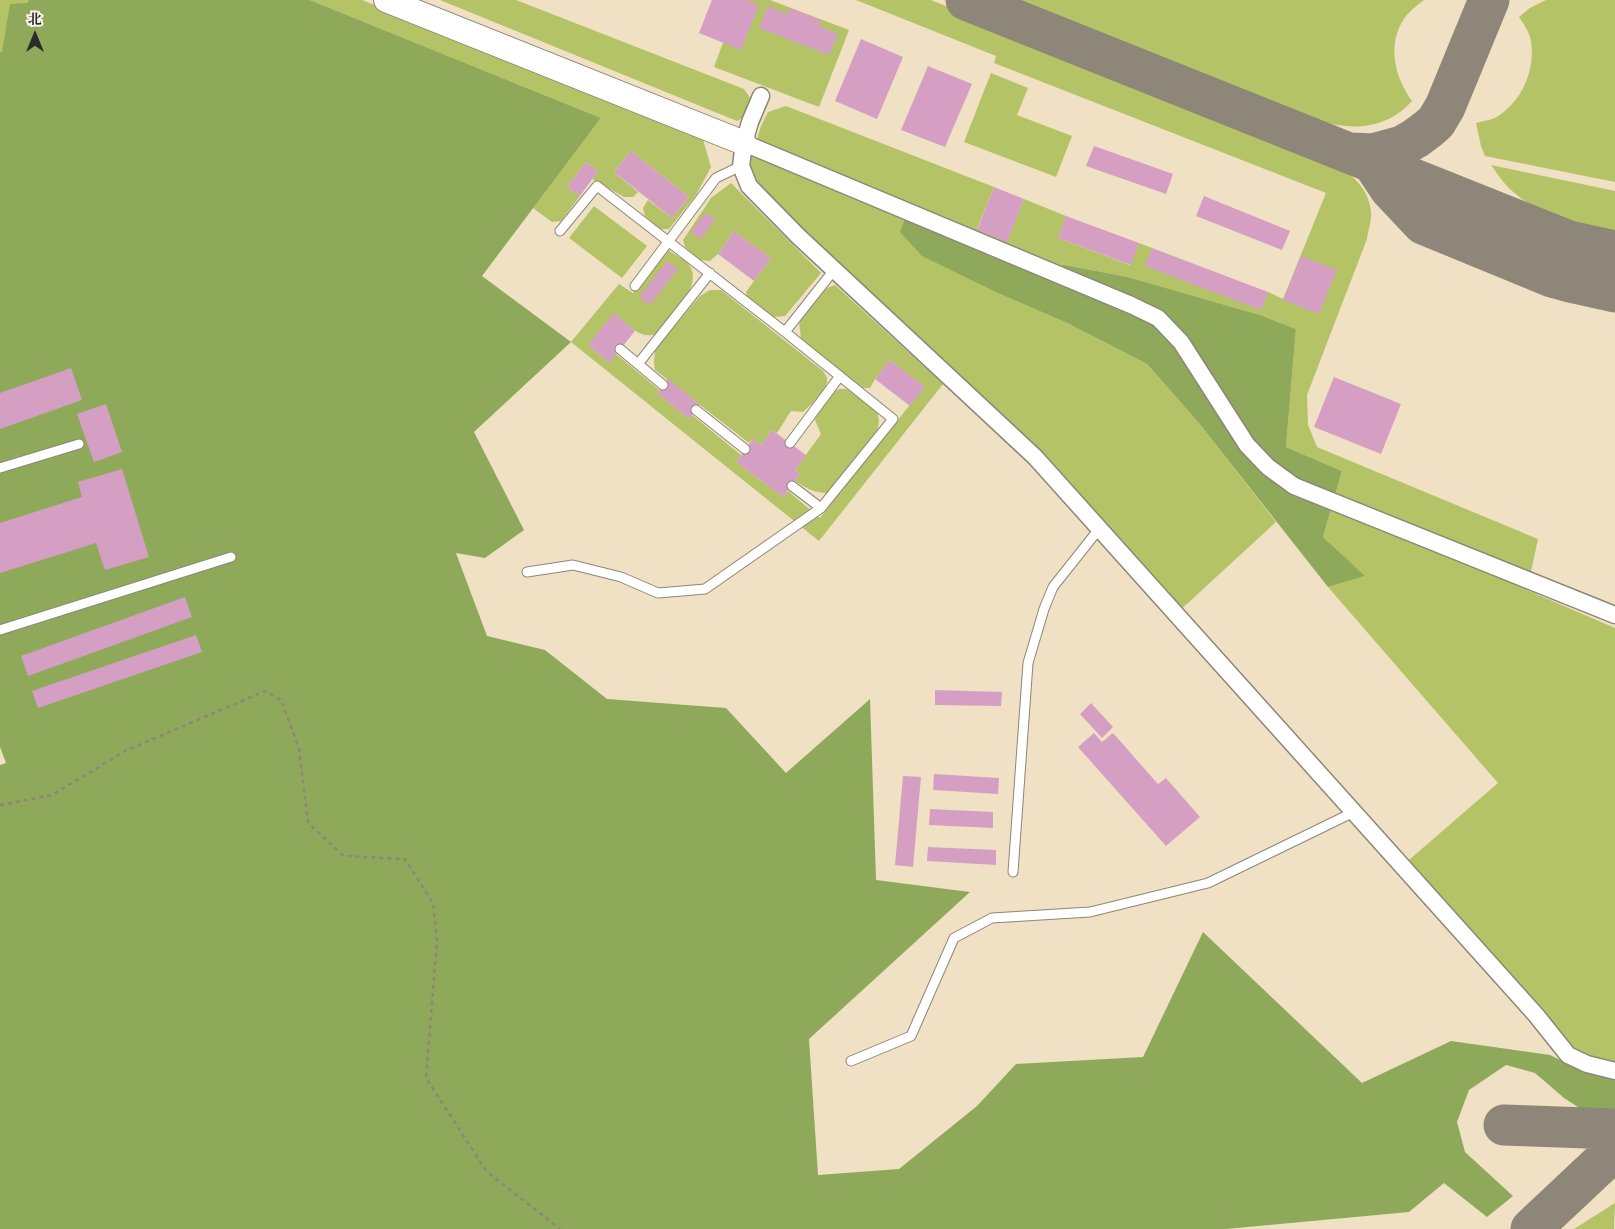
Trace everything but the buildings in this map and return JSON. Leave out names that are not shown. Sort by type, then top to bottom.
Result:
[{"type":"street","points":[[386,0],[744,143],[1132,305],[1158,318],[1181,342],[1247,445],[1268,468],[1294,486],[1615,615]]},
{"type":"street","points":[[761,96],[750,122],[744,143],[741,166],[749,186],[834,270],[1035,457],[1536,1014],[1568,1055],[1587,1064],[1615,1071]]},
{"type":"lane","points":[[635,286],[716,178],[741,166]]},
{"type":"lane","points":[[527,572],[573,565],[621,577],[658,593],[704,589],[821,508],[893,420],[785,332],[597,186],[560,231]]},
{"type":"lane","points":[[785,332],[834,270]]},
{"type":"lane","points":[[638,364],[710,273]]},
{"type":"lane","points":[[620,349],[663,385]]},
{"type":"lane","points":[[790,443],[840,376]]},
{"type":"lane","points":[[696,410],[745,449]]},
{"type":"lane","points":[[0,468],[79,444]]},
{"type":"lane","points":[[792,486],[821,508]]},
{"type":"lane","points":[[1013,872],[1028,663],[1044,609],[1053,587],[1099,529]]},
{"type":"lane","points":[[0,630],[231,557]]},
{"type":"lane","points":[[851,1061],[911,1036],[954,938],[992,918],[1090,912],[1208,883],[1354,812]]},
{"type":"path","points":[[0,805],[52,794],[125,751],[265,691],[281,700],[300,748],[308,823],[344,856],[405,860],[433,903],[437,940],[426,1078],[487,1172],[560,1229]]},
{"type":"green space","points":[[0,0],[29,0],[2,52],[0,52]]},
{"type":"green space","points":[[29,0],[310,0],[601,118],[482,276],[571,342],[474,432],[524,530],[485,558],[456,553],[487,636],[545,650],[607,699],[726,708],[786,773],[870,699],[876,880],[970,892],[809,1039],[818,1175],[899,1169],[977,1106],[1016,1064],[1143,1057],[1203,932],[1362,1083],[1451,1041],[1550,1055],[1582,1071],[1615,1079],[1615,1112],[1584,1111],[1564,1098],[1535,1073],[1506,1065],[1469,1090],[1457,1122],[1465,1152],[1513,1196],[1487,1217],[1444,1183],[1409,1212],[1226,1229],[0,1229],[0,765],[6,763],[0,747],[0,52],[2,52],[10,4],[27,3]]},
{"type":"green space","points":[[310,0],[362,0],[702,136],[711,167],[696,195],[669,229],[660,229],[645,216],[643,208],[648,200],[672,218],[689,197],[631,151],[614,172],[638,192],[633,197],[624,197],[592,179],[598,171],[586,162],[567,187],[580,196],[561,221],[552,222],[533,208],[601,118]]},
{"type":"green space","points":[[440,0],[516,0],[744,89],[752,101],[746,116],[737,121]]},
{"type":"green space","points":[[739,0],[770,0],[849,30],[819,107],[714,67]]},
{"type":"green space","points":[[856,0],[931,0],[1320,156],[1346,172],[1365,192],[1371,211],[1367,239],[1307,395],[1308,425],[1317,447],[1538,539],[1527,590],[1615,628],[1615,1071],[1587,1064],[1402,866],[1498,783],[1328,587],[1364,576],[1323,537],[1342,471],[1286,447],[1296,329],[1260,315],[1128,277],[1065,265],[1000,294],[1067,323],[1147,364],[1198,422],[1276,522],[1176,614],[1035,457],[749,186],[749,164],[761,126],[768,112],[786,106],[994,187],[977,229],[1007,241],[1024,199],[1066,216],[1058,238],[1130,265],[1139,243],[1152,248],[1261,309],[1268,292],[1283,299],[1326,193],[994,63],[996,56]]},
{"type":"green space","points":[[1018,0],[1424,0],[1404,19],[1397,32],[1395,42],[1395,63],[1406,92],[1412,101],[1392,117],[1369,125],[1344,126],[1319,121]]},
{"type":"green space","points":[[1546,0],[1615,0],[1615,182],[1485,156],[1481,146],[1476,123],[1495,118],[1501,114],[1516,99],[1527,80],[1532,59],[1532,48],[1527,29],[1519,17],[1530,8]]},
{"type":"green space","points":[[991,73],[1028,88],[1017,115],[1072,136],[1056,177],[964,142]]},
{"type":"green space","points":[[1491,165],[1615,191],[1615,232],[1563,220],[1539,210],[1513,192]]},
{"type":"green space","points":[[731,183],[821,273],[785,316],[773,317],[747,297],[746,292],[771,258],[734,231],[718,254],[710,261],[700,260],[685,247],[683,240],[711,198]]},
{"type":"green space","points":[[594,206],[647,246],[622,278],[569,238]]},
{"type":"green space","points":[[909,208],[1044,269],[1065,265],[1128,277],[1260,315],[1296,329],[1286,447],[1342,471],[1323,537],[1365,576],[1328,587],[1198,422],[1147,364],[1067,323],[1000,294],[922,256],[900,232]]},
{"type":"green space","points":[[667,249],[682,258],[689,265],[693,273],[689,292],[676,311],[656,334],[650,335],[639,333],[614,314],[588,345],[608,362],[616,354],[659,390],[657,393],[689,419],[692,415],[741,455],[736,462],[783,497],[788,491],[820,518],[924,387],[890,360],[870,388],[861,388],[801,339],[799,321],[827,288],[835,285],[943,384],[819,541],[571,342],[619,284],[633,293]]},
{"type":"green space","points":[[710,290],[721,290],[823,371],[827,378],[826,386],[821,394],[803,412],[791,411],[777,433],[772,430],[761,445],[753,439],[749,443],[655,370],[655,349],[700,296]]},
{"type":"green space","points":[[839,389],[847,389],[877,412],[879,420],[878,429],[827,493],[818,492],[795,481],[800,474],[795,470],[821,434],[815,420],[819,412],[828,398]]},
{"type":"green space","points":[[1615,1203],[1614,1229],[1574,1229]]},
{"type":"taxiway","points":[[966,0],[1569,241],[1615,251]]},
{"type":"taxiway","points":[[1350,153],[1373,154],[1402,146],[1416,138],[1436,122],[1445,107],[1489,0]]},
{"type":"taxiway","points":[[1372,162],[1390,189],[1423,224],[1552,277],[1615,292]]},
{"type":"taxiway","points":[[1504,1125],[1615,1129]]},
{"type":"taxiway","points":[[1531,1229],[1615,1150]]}]
